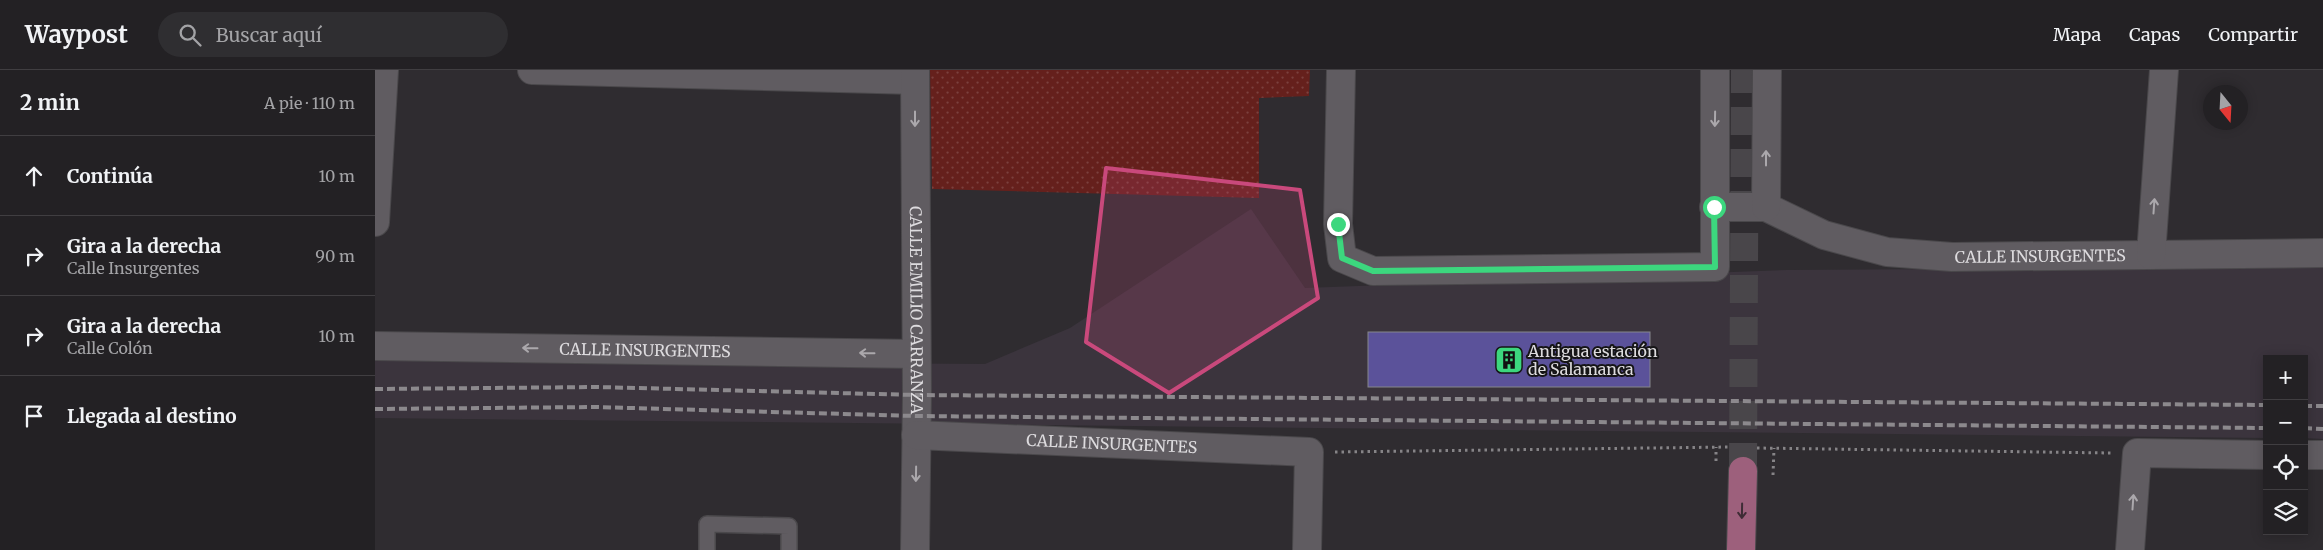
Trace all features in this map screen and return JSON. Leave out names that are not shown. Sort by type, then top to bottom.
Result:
[{"type":"main road","points":[[1739,459],[1741,550]]},
{"type":"street","points":[[375,222],[378,124],[383,70]]},
{"type":"street","points":[[532,70],[915,75]]},
{"type":"street","points":[[1341,70],[1338,224],[1342,258],[1373,271],[1715,267],[1715,70]]},
{"type":"street","points":[[1714,207],[1766,207],[1767,70]]},
{"type":"street","points":[[2151,255],[2164,70]]},
{"type":"street","name":"CALLE EMILIO CARRANZA","points":[[915,75],[915,550]]},
{"type":"street","name":"CALLE INSURGENTES","points":[[1766,207],[1824,235],[1887,252],[1952,257],[2323,253]]},
{"type":"street","name":"CALLE INSURGENTES","points":[[375,346],[916,354]]},
{"type":"street","name":"CALLE INSURGENTES","points":[[916,435],[1309,452]]},
{"type":"street","points":[[1307,550],[1309,452]]},
{"type":"street","points":[[2130,550],[2137,453],[2263,455]]},
{"type":"street","points":[[2308,455],[2323,455]]},
{"type":"lane","points":[[707,550],[707,524],[789,526],[789,550]]},
{"type":"path","points":[[1309,452],[1716,447],[1739,459]]},
{"type":"path","points":[[1755,448],[2137,453]]},
{"type":"highlighted area","points":[[1106,168],[1300,190],[1318,298],[1169,393],[1086,342]]},
{"type":"shaded area","points":[[930,70],[1310,70],[1309,96],[1259,98],[1259,198],[932,189]]},
{"type":"shaded area","points":[[1251,209],[1305,288],[1787,270],[2323,267],[2323,439],[2308,438],[2308,355],[2263,355],[2263,438],[375,418],[375,360],[985,364],[1070,328]]},
{"type":"building","name":"Antigua estación de Salamanca","points":[[1368,332],[1650,332],[1650,387],[1368,387]]},
{"type":"tunnel","points":[[1743,471],[1745,70]]},
{"type":"railway","points":[[375,389],[597,387],[917,395],[2263,405]]},
{"type":"railway","points":[[2308,406],[2323,406]]},
{"type":"railway","points":[[375,409],[595,407],[916,416],[2263,428]]},
{"type":"railway","points":[[2308,428],[2323,429]]},
{"type":"place","name":"Antigua estación de Salamanca","points":[[1509,360]]},
{"type":"route","points":[[1338,224],[1342,258],[1373,271],[1715,267],[1714,207]]}]
